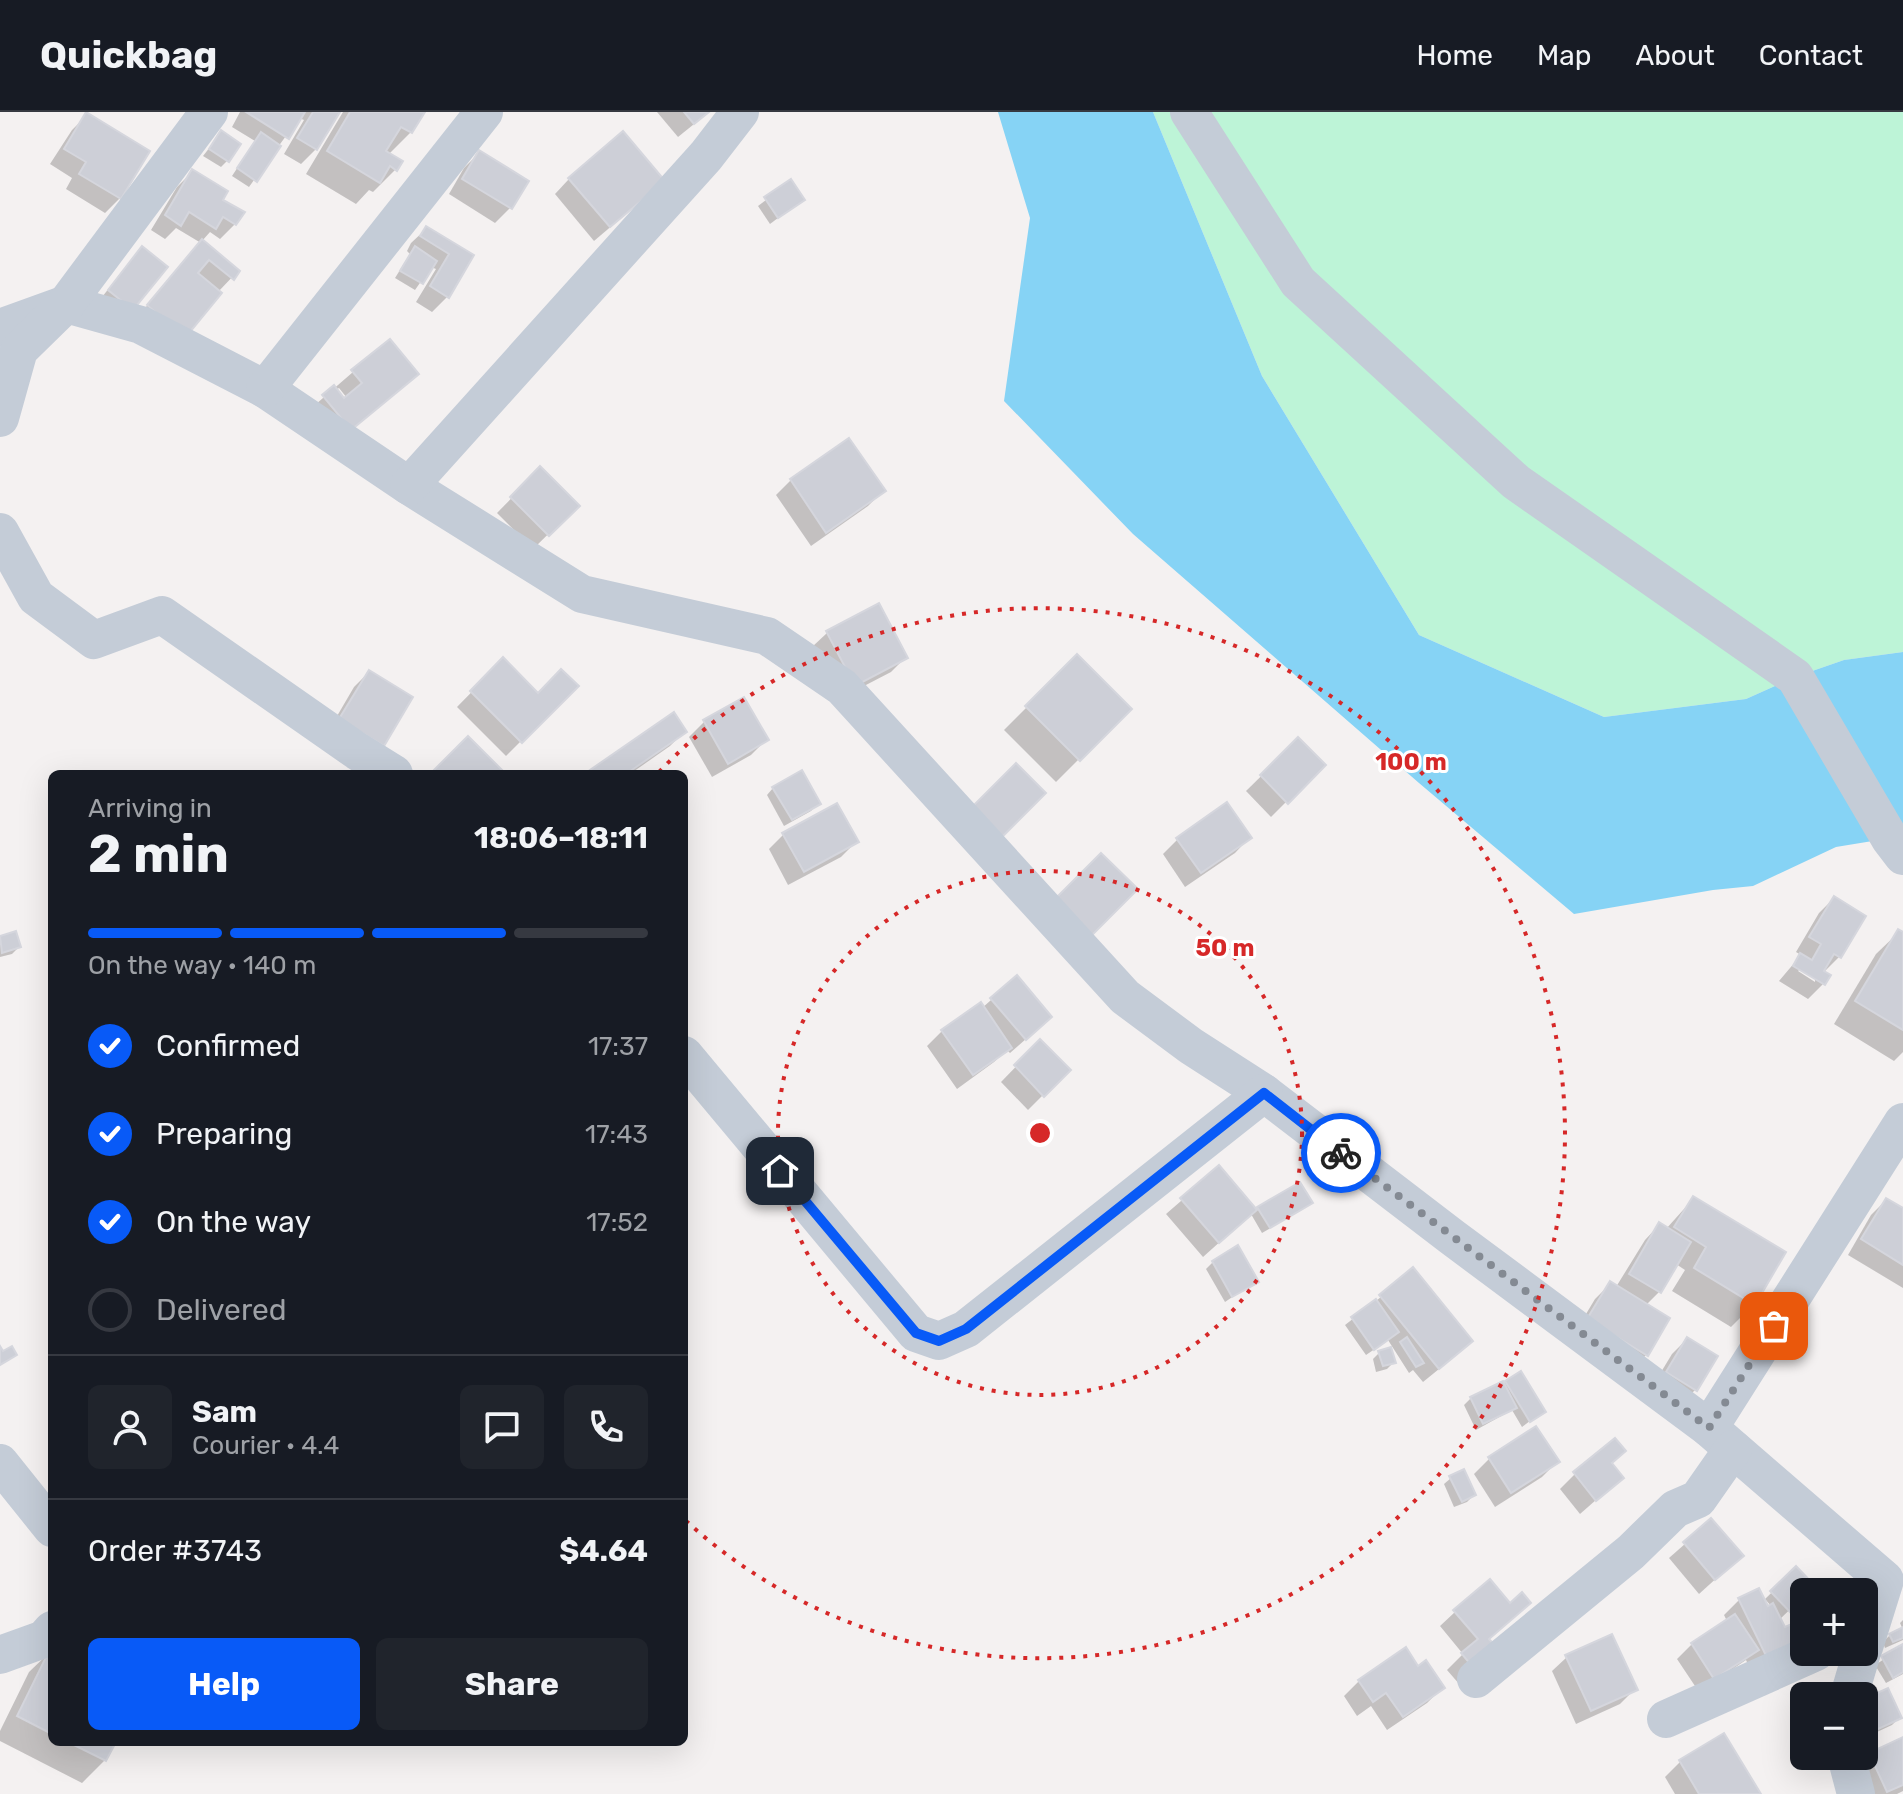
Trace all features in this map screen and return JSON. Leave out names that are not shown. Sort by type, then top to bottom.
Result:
[{"type":"street","points":[[0,418],[19,350],[66,304],[209,112]]},
{"type":"street","points":[[265,389],[484,112]]},
{"type":"street","points":[[409,486],[706,156],[740,112]]},
{"type":"street","points":[[1189,112],[1298,282],[1516,482],[1795,677],[1903,856]]},
{"type":"street","points":[[0,328],[66,304],[141,325],[265,389],[409,486],[582,594],[767,636],[842,687],[1125,997],[1191,1046],[1264,1093],[1894,1568],[1878,1607]]},
{"type":"street","points":[[0,532],[36,597],[94,640],[162,615],[388,770]]},
{"type":"street","points":[[688,1060],[916,1333],[939,1341],[966,1329],[1264,1093]]},
{"type":"street","points":[[1476,1679],[1631,1552],[1675,1509],[1698,1499],[1721,1439],[1903,1122]]},
{"type":"street","points":[[0,1463],[48,1523]]},
{"type":"street","points":[[0,1655],[44,1639],[48,1634]]},
{"type":"street","points":[[1666,1719],[1790,1664]]},
{"type":"street","points":[[1850,1770],[1856,1794]]},
{"type":"green space","points":[[1153,112],[1903,112],[1903,652],[1844,660],[1746,699],[1604,717],[1419,635],[1262,376]]},
{"type":"water","points":[[998,112],[1153,112],[1262,376],[1419,635],[1604,717],[1746,699],[1844,660],[1903,652],[1903,836],[1836,847],[1753,886],[1574,914],[1133,534],[1004,401],[1030,218]]},
{"type":"building","points":[[86,112],[150,151],[121,199],[79,174],[86,162],[64,149]]},
{"type":"building","points":[[246,112],[305,112],[289,139]]},
{"type":"building","points":[[313,112],[340,112],[317,150],[297,138]]},
{"type":"building","points":[[350,112],[425,112],[412,133],[401,127],[386,151],[403,161],[397,171],[390,166],[380,183],[327,151]]},
{"type":"building","points":[[684,112],[709,112],[694,124]]},
{"type":"building","points":[[221,130],[241,144],[229,162],[209,149]]},
{"type":"building","points":[[623,131],[665,181],[610,227],[568,178]]},
{"type":"building","points":[[261,132],[281,146],[257,182],[237,168]]},
{"type":"building","points":[[479,150],[529,181],[512,209],[462,179]]},
{"type":"building","points":[[192,169],[228,191],[223,200],[245,212],[236,225],[223,217],[216,229],[189,212],[181,226],[165,215]]},
{"type":"building","points":[[791,179],[805,200],[778,218],[764,197]]},
{"type":"building","points":[[426,226],[474,255],[449,298],[430,286],[449,254],[420,236]]},
{"type":"building","points":[[202,239],[240,271],[234,280],[209,260],[198,273],[222,293],[185,338],[147,305]]},
{"type":"building","points":[[142,246],[168,267],[133,310],[108,290]]},
{"type":"building","points":[[415,246],[437,261],[423,284],[400,271]]},
{"type":"building","points":[[390,339],[419,374],[351,430],[322,395],[334,385],[344,398],[362,383],[351,370]]},
{"type":"building","points":[[849,438],[886,491],[826,533],[790,479]]},
{"type":"building","points":[[540,466],[580,506],[549,536],[510,497]]},
{"type":"building","points":[[879,603],[908,658],[855,686],[826,631]]},
{"type":"building","points":[[1077,654],[1132,709],[1080,761],[1025,706]]},
{"type":"building","points":[[503,657],[538,693],[561,669],[579,686],[522,743],[470,691]]},
{"type":"building","points":[[369,670],[413,697],[384,746],[339,719]]},
{"type":"building","points":[[744,697],[769,740],[728,764],[703,720]]},
{"type":"building","points":[[674,712],[687,732],[632,770],[590,770]]},
{"type":"building","points":[[468,736],[502,770],[434,770]]},
{"type":"building","points":[[1298,737],[1326,765],[1288,804],[1260,775]]},
{"type":"building","points":[[1016,763],[1046,793],[1002,837],[972,807]]},
{"type":"building","points":[[802,770],[821,804],[792,820],[772,787]]},
{"type":"building","points":[[1227,802],[1252,838],[1201,873],[1176,838]]},
{"type":"building","points":[[837,803],[859,842],[804,872],[782,833]]},
{"type":"building","points":[[1101,853],[1138,889],[1089,938],[1052,902]]},
{"type":"building","points":[[1834,896],[1866,916],[1841,958],[1834,954],[1824,971],[1831,975],[1825,985],[1793,966],[1800,953],[1812,960],[1821,944],[1809,937]]},
{"type":"building","points":[[1898,929],[1903,932],[1903,1030],[1855,1001]]},
{"type":"building","points":[[16,931],[21,947],[2,953],[0,936]]},
{"type":"building","points":[[1017,975],[1052,1017],[1026,1040],[990,998]]},
{"type":"building","points":[[981,1002],[1012,1048],[973,1075],[941,1030]]},
{"type":"building","points":[[1040,1039],[1071,1070],[1044,1097],[1014,1065]]},
{"type":"building","points":[[1219,1165],[1257,1210],[1219,1243],[1180,1198]]},
{"type":"building","points":[[1300,1182],[1313,1203],[1270,1228],[1257,1207]]},
{"type":"building","points":[[1693,1196],[1786,1252],[1755,1305],[1694,1268],[1706,1247],[1674,1227]]},
{"type":"building","points":[[1886,1198],[1903,1208],[1903,1265],[1861,1239]]},
{"type":"building","points":[[1659,1222],[1691,1242],[1661,1293],[1629,1274]]},
{"type":"building","points":[[1238,1245],[1259,1282],[1232,1297],[1212,1261]]},
{"type":"building","points":[[1413,1267],[1473,1341],[1439,1369],[1379,1295]]},
{"type":"building","points":[[1610,1281],[1670,1318],[1648,1356],[1587,1319]]},
{"type":"building","points":[[1376,1299],[1399,1332],[1374,1350],[1351,1317]]},
{"type":"building","points":[[1407,1337],[1424,1363],[1416,1367],[1400,1342]]},
{"type":"building","points":[[1687,1337],[1718,1356],[1697,1391],[1666,1372]]},
{"type":"building","points":[[0,1346],[3,1351],[12,1346],[17,1355],[0,1365]]},
{"type":"building","points":[[1391,1347],[1396,1363],[1383,1366],[1378,1351]]},
{"type":"building","points":[[1521,1371],[1546,1412],[1530,1422],[1505,1381]]},
{"type":"building","points":[[1503,1381],[1517,1408],[1483,1424],[1470,1397]]},
{"type":"building","points":[[1536,1426],[1560,1462],[1511,1493],[1488,1457]]},
{"type":"building","points":[[1615,1438],[1626,1451],[1612,1463],[1624,1478],[1596,1501],[1573,1472]]},
{"type":"building","points":[[1464,1469],[1476,1495],[1462,1502],[1449,1476]]},
{"type":"building","points":[[1711,1518],[1744,1556],[1715,1580],[1683,1542]]},
{"type":"building","points":[[1796,1566],[1807,1578],[1790,1578],[1790,1612],[1770,1591]]},
{"type":"building","points":[[1490,1579],[1510,1603],[1522,1592],[1531,1603],[1489,1639],[1500,1651],[1476,1671],[1461,1653],[1478,1639],[1453,1610]]},
{"type":"building","points":[[1759,1588],[1768,1606],[1773,1603],[1785,1627],[1790,1625],[1790,1654],[1770,1664],[1738,1598]]},
{"type":"building","points":[[1735,1614],[1759,1650],[1714,1679],[1691,1643]]},
{"type":"building","points":[[1903,1627],[1903,1638],[1893,1642],[1889,1634]]},
{"type":"building","points":[[1612,1634],[1638,1690],[1591,1711],[1565,1655]]},
{"type":"building","points":[[1903,1644],[1903,1672],[1893,1678],[1881,1656]]},
{"type":"building","points":[[1406,1647],[1418,1666],[1426,1660],[1445,1688],[1403,1717],[1386,1693],[1373,1702],[1358,1680]]},
{"type":"building","points":[[48,1653],[48,1732],[17,1716]]},
{"type":"building","points":[[1888,1688],[1902,1718],[1878,1729],[1878,1693]]},
{"type":"building","points":[[1724,1733],[1761,1794],[1699,1794],[1679,1760]]},
{"type":"building","points":[[1903,1737],[1903,1785],[1887,1792],[1877,1770],[1878,1749]]},
{"type":"building","points":[[76,1746],[114,1746],[106,1761]]},
{"type":"way so far","points":[[1341,1153],[1709,1428],[1774,1326]]},
{"type":"route","points":[[780,1171],[916,1333],[939,1341],[966,1329],[1264,1093],[1341,1153]]}]
